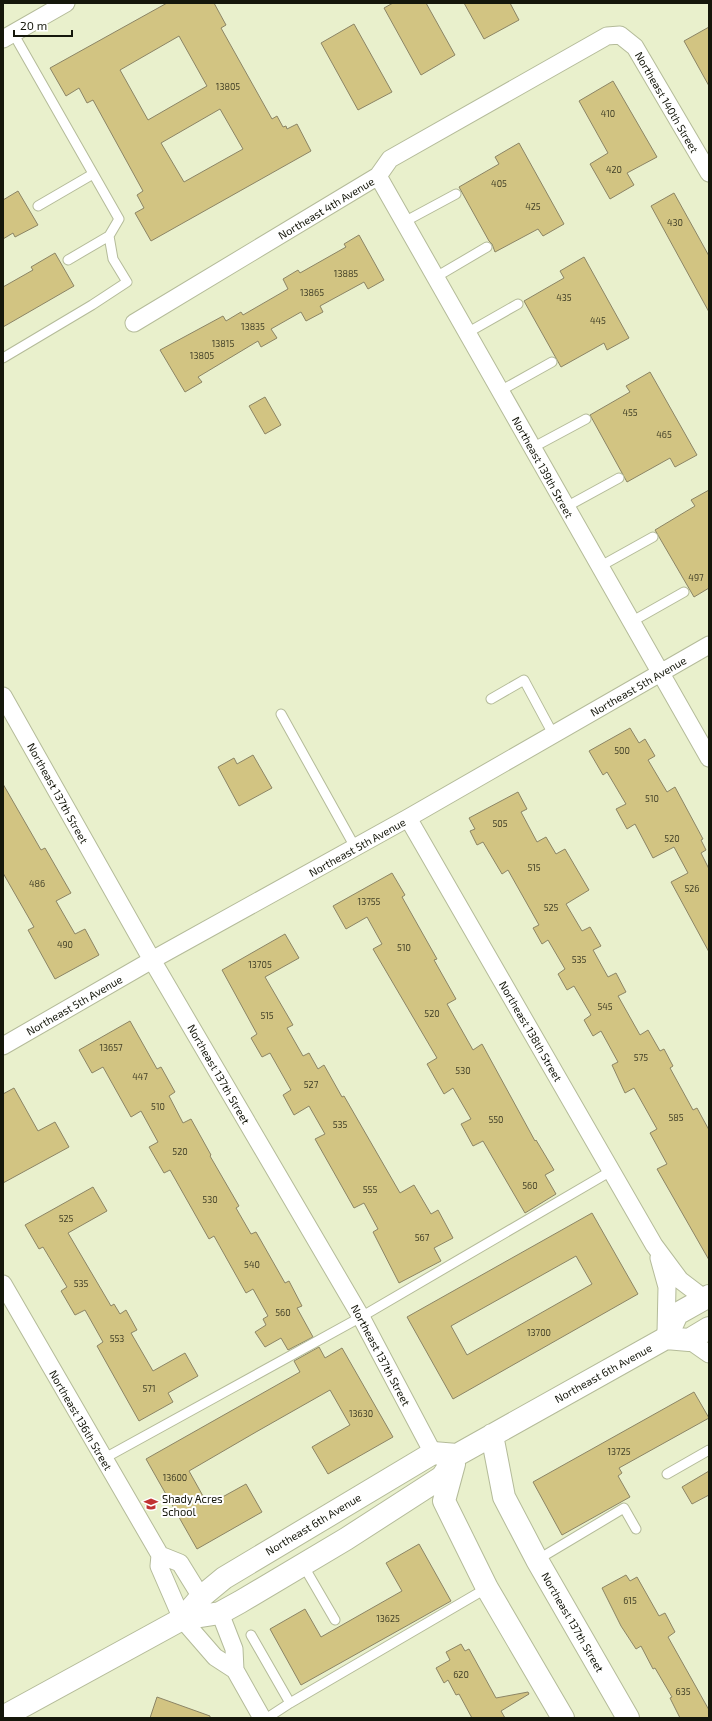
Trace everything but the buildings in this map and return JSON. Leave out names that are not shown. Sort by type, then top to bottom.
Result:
[{"type":"main road","points":[[707,1298],[677,1314],[666,1338],[689,1340],[709,1328]]},
{"type":"main road","name":"Northeast 6th Avenue","points":[[3,1717],[182,1619],[220,1613],[303,1565],[442,1477],[457,1455],[666,1338]]},
{"type":"main road","name":"Northeast 137th Street","points":[[492,1435],[504,1497],[536,1560],[621,1716]]},
{"type":"main road","points":[[433,1453],[457,1455],[444,1502],[487,1588],[562,1718]]},
{"type":"main road","name":"Northeast 6th Avenue","points":[[182,1619],[201,1597],[231,1574],[433,1453]]},
{"type":"street","points":[[8,36],[66,3]]},
{"type":"street","name":"Northeast 140th Street","points":[[620,35],[635,47],[709,173]]},
{"type":"street","name":"Northeast 4th Avenue","points":[[134,324],[378,176],[390,159],[607,36],[620,35]]},
{"type":"street","name":"Northeast 139th Street","points":[[378,176],[659,673],[709,758]]},
{"type":"street","name":"Northeast 5th Avenue","points":[[3,1046],[152,960],[408,818],[709,645]]},
{"type":"street","name":"Northeast 137th Street","points":[[3,696],[152,960],[361,1317],[433,1453]]},
{"type":"street","name":"Northeast 138th Street","points":[[408,818],[654,1245],[680,1280],[707,1298]]},
{"type":"street","name":"Northeast 138th Street","points":[[654,1245],[667,1287],[666,1338]]},
{"type":"street","name":"Northeast 136th Street","points":[[3,1284],[103,1460],[160,1555],[159,1566],[182,1619],[215,1657],[235,1670]]},
{"type":"street","points":[[689,1340],[709,1354]]},
{"type":"street","points":[[160,1555],[180,1563],[201,1597]]},
{"type":"street","name":"Northeast 136th Street","points":[[220,1613],[234,1650],[235,1670],[262,1718]]},
{"type":"lane","points":[[8,36],[119,219],[110,236],[68,260]]},
{"type":"lane","points":[[38,206],[93,174]]},
{"type":"lane","points":[[404,222],[456,194]]},
{"type":"lane","points":[[3,358],[127,282],[113,259],[110,236]]},
{"type":"lane","points":[[436,277],[487,247]]},
{"type":"lane","points":[[467,333],[518,304]]},
{"type":"lane","points":[[500,391],[552,362]]},
{"type":"lane","points":[[532,448],[586,419]]},
{"type":"lane","points":[[566,507],[619,478]]},
{"type":"lane","points":[[599,566],[653,536]]},
{"type":"lane","points":[[631,622],[684,592]]},
{"type":"lane","points":[[492,699],[524,680],[553,734]]},
{"type":"lane","points":[[281,714],[355,847]]},
{"type":"lane","points":[[103,1460],[361,1317],[612,1171]]},
{"type":"lane","points":[[667,1474],[709,1450]]},
{"type":"lane","points":[[536,1560],[624,1508],[636,1529]]},
{"type":"lane","points":[[303,1565],[336,1620]]},
{"type":"lane","points":[[267,1718],[290,1703],[487,1588]]},
{"type":"lane","points":[[251,1635],[290,1703]]},
{"type":"place","name":"Shady Acres School","points":[[151,1504]]}]
